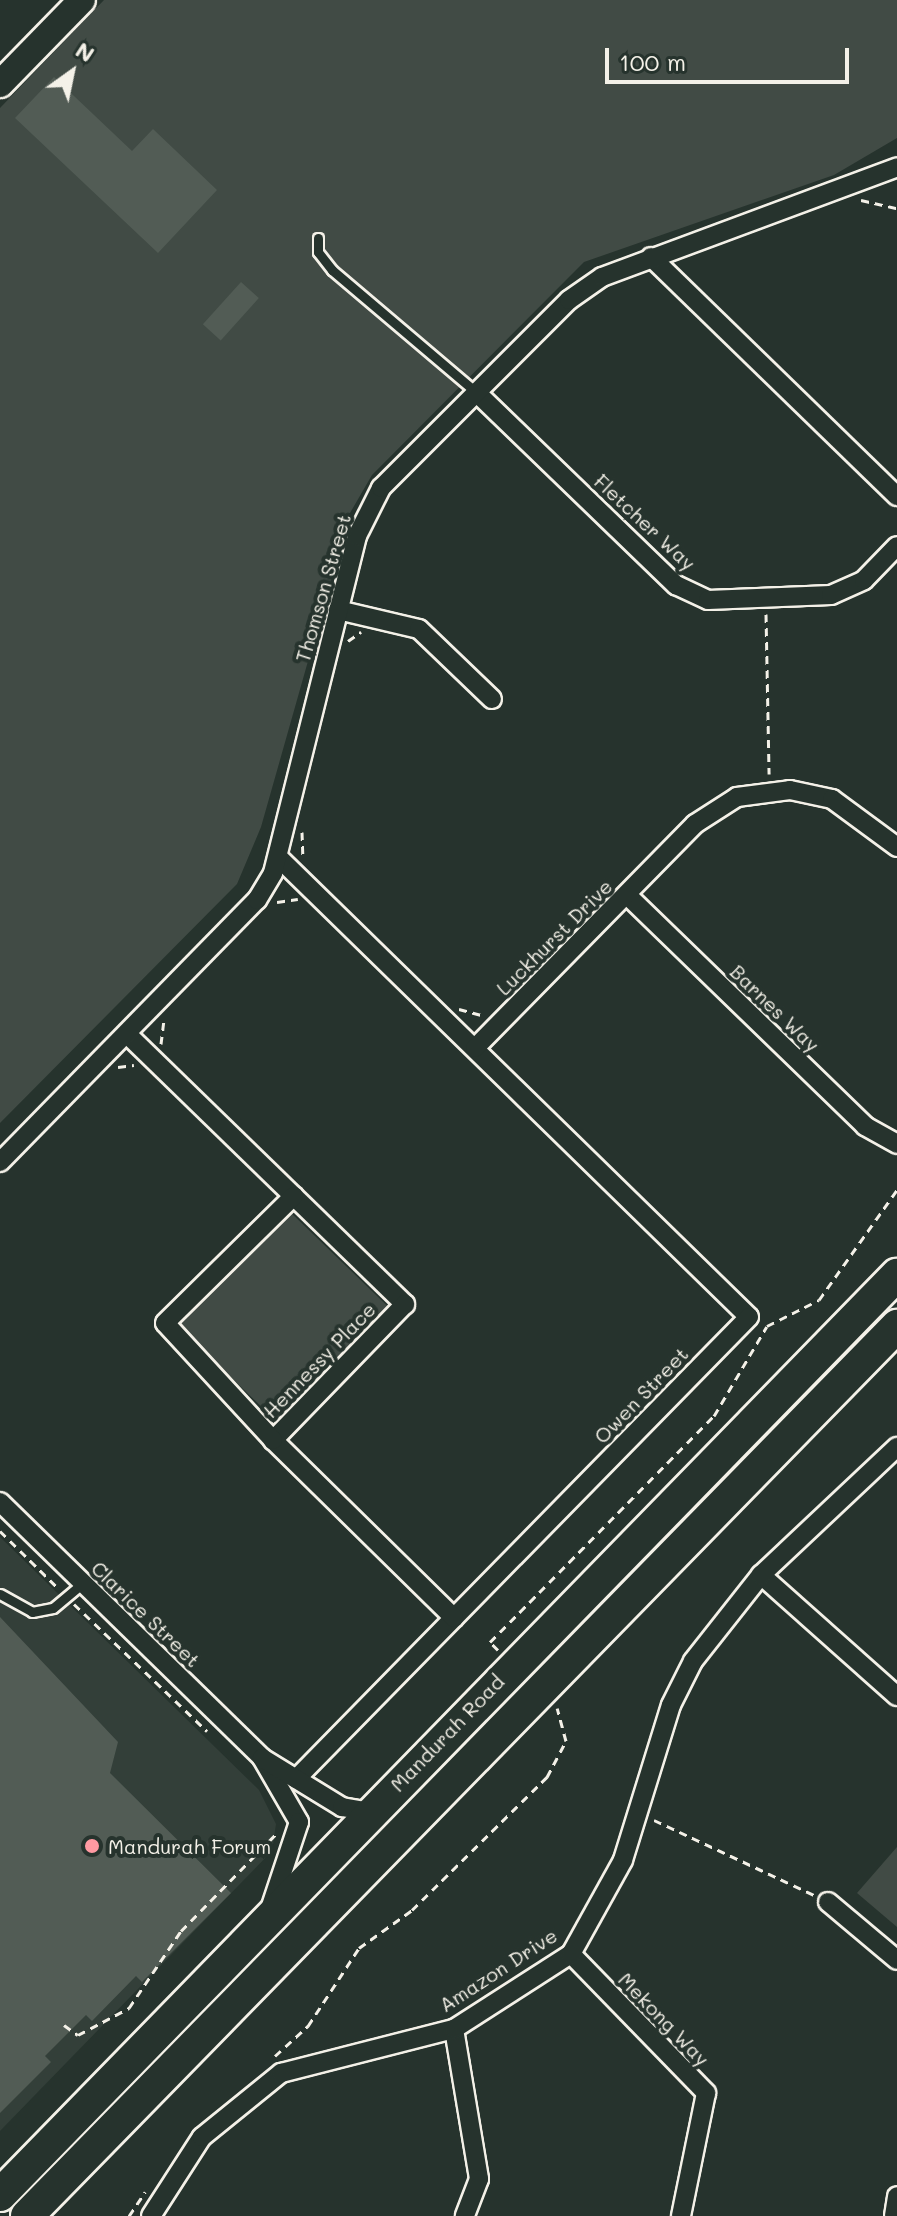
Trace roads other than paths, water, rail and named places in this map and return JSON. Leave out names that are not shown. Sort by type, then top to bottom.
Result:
[{"type":"highway","name":"Mandurah Road","points":[[0,2195],[370,1812],[897,1275]]},
{"type":"highway","name":"Mandurah Road","points":[[27,2216],[897,1326]]},
{"type":"street","points":[[0,64],[62,0]]},
{"type":"street","points":[[0,84],[82,0]]},
{"type":"street","name":"Thomson Street","points":[[0,1162],[257,900],[278,857],[357,536],[381,488],[569,300],[602,277],[651,257],[895,173]]},
{"type":"street","points":[[651,257],[897,496]]},
{"type":"street","name":"Fletcher Way","points":[[477,393],[676,585],[708,600],[831,595],[864,580],[897,546]]},
{"type":"street","points":[[338,610],[419,629],[492,699]]},
{"type":"street","name":"Luckhurst Drive","points":[[475,1048],[716,808],[770,790],[832,799],[897,847]]},
{"type":"street","points":[[278,857],[475,1048]]},
{"type":"street","name":"Barnes Way","points":[[627,895],[865,1126],[897,1144]]},
{"type":"street","name":"Hennessy Place","points":[[127,1034],[405,1304],[273,1440],[454,1618]]},
{"type":"street","name":"Owen Street","points":[[296,1779],[749,1317],[475,1048]]},
{"type":"street","points":[[273,1440],[165,1323],[294,1196]]},
{"type":"street","name":"Amazon Drive","points":[[151,2216],[202,2137],[281,2073],[454,2029],[571,1954],[623,1860],[682,1683],[761,1575],[897,1447]]},
{"type":"street","name":"Clarice Street","points":[[0,1502],[262,1758],[342,1807],[370,1812]]},
{"type":"street","points":[[761,1575],[897,1696]]},
{"type":"street","name":"Clarice Street","points":[[262,1758],[299,1822],[266,1920]]},
{"type":"street","points":[[828,1902],[897,1960]]},
{"type":"street","name":"Mekong Way","points":[[571,1954],[706,2093],[681,2216]]},
{"type":"street","points":[[454,2029],[479,2179],[465,2216]]},
{"type":"street","points":[[894,2216],[897,2196]]},
{"type":"lane","points":[[318,238],[318,252],[332,270],[477,393]]},
{"type":"lane","points":[[0,1594],[32,1612],[53,1608],[83,1583]]},
{"type":"place","name":"Mandurah Forum","points":[[92,1846]]}]
